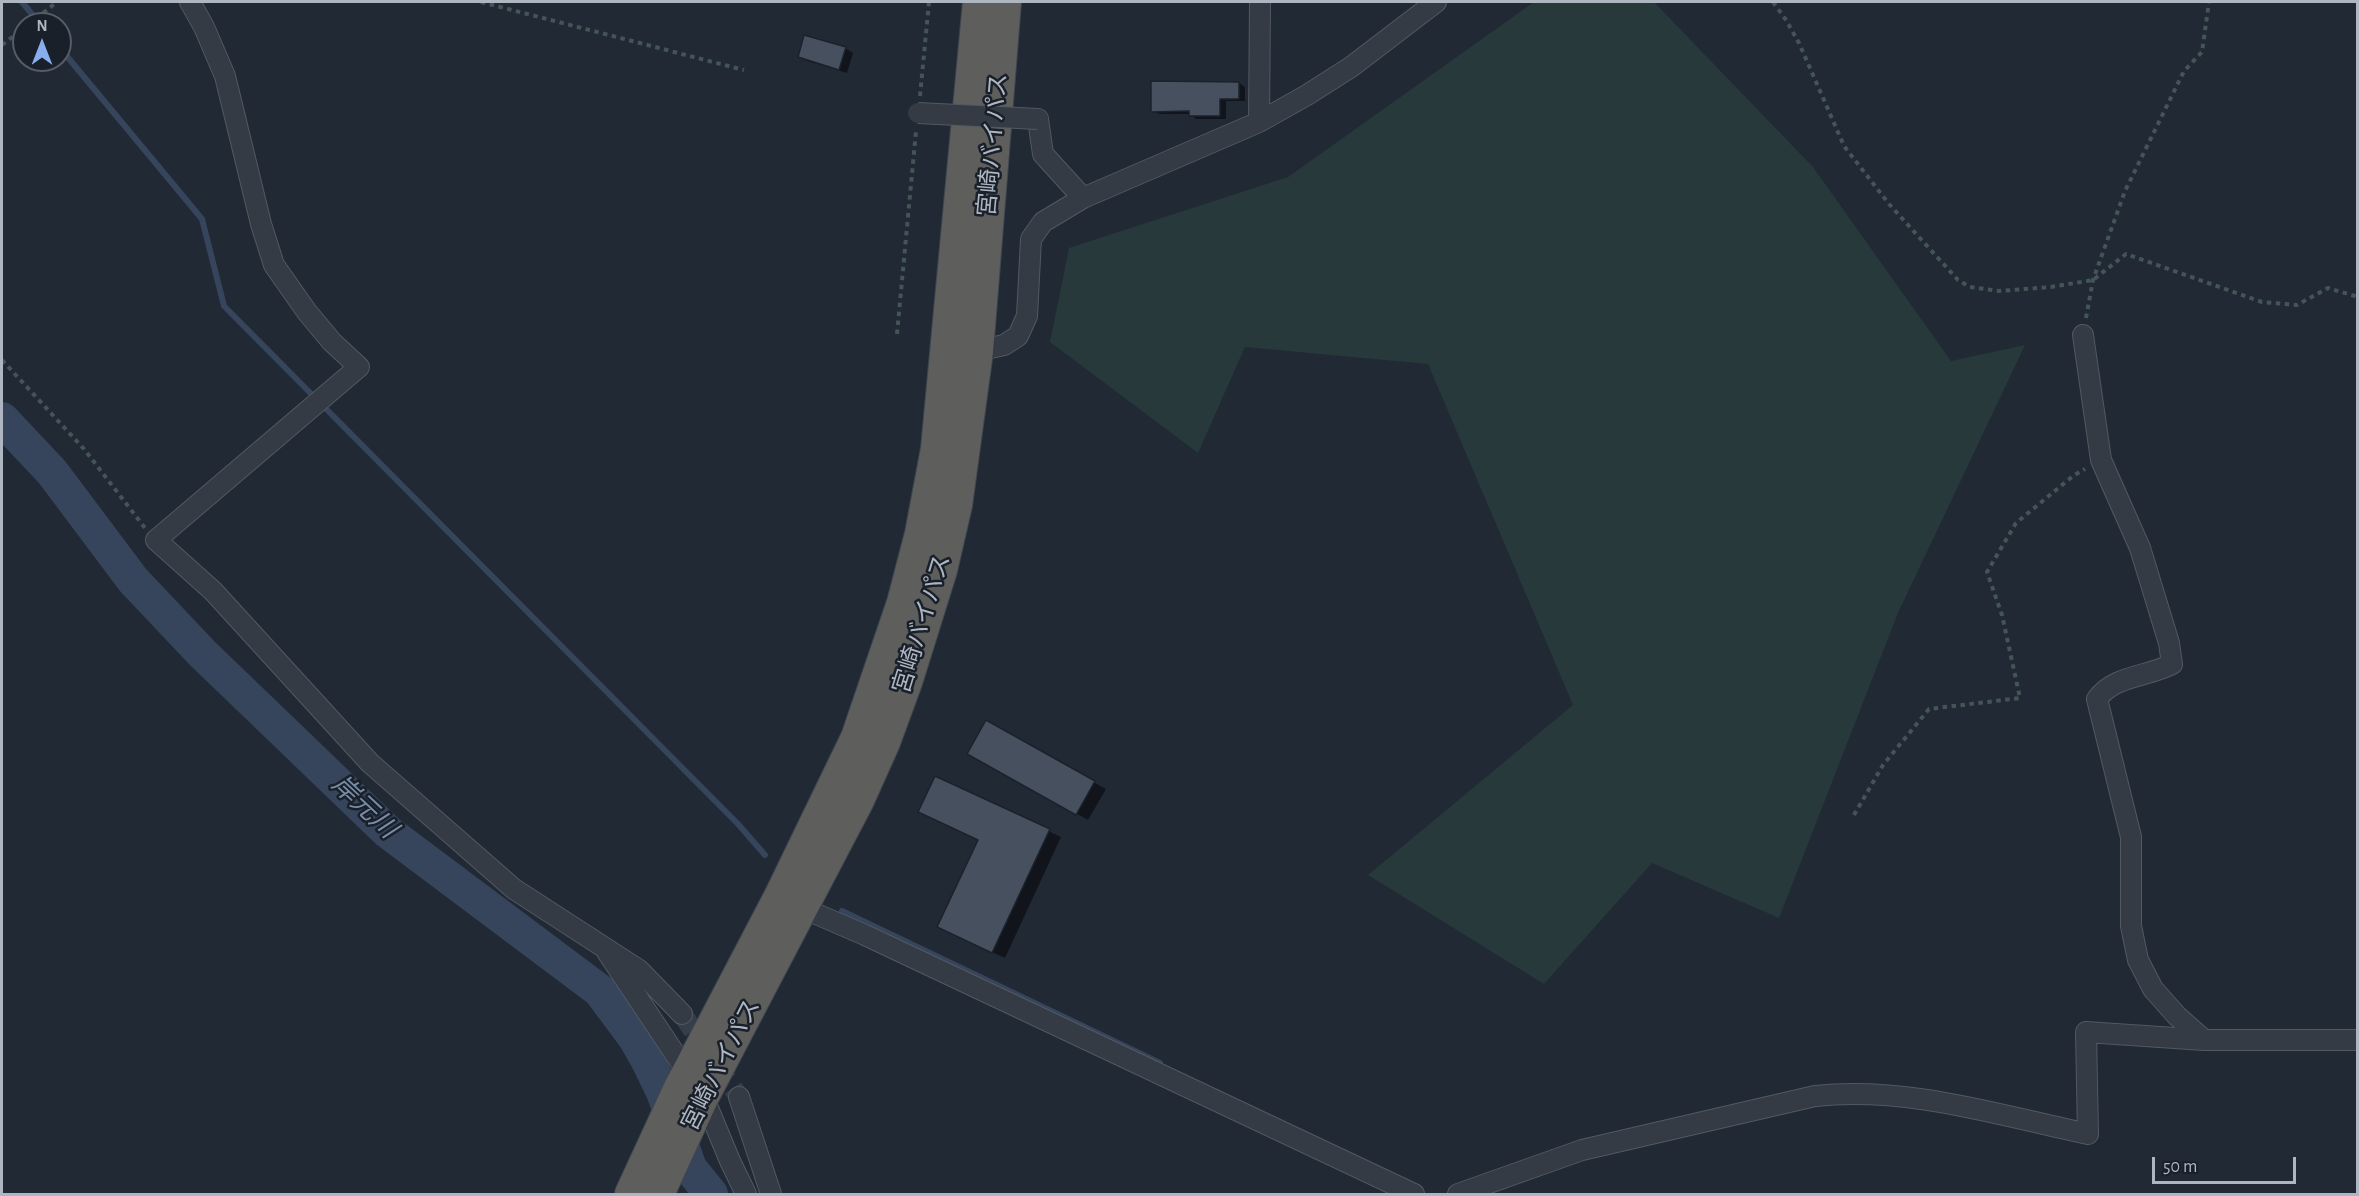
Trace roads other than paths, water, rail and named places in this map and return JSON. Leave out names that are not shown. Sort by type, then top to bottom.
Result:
[{"type":"highway","name":"宮崎バイパス","points":[[792,903],[857,738],[903,603],[921,534],[939,428],[979,2]]},
{"type":"highway","name":"宮崎バイパス","points":[[631,1194],[656,1178],[691,1094],[792,903],[858,800],[884,742],[923,628],[941,570],[956,504],[977,351],[1005,2]]},
{"type":"street","points":[[190,2],[204,27],[225,76],[263,233],[274,265],[307,312],[332,342],[359,367],[156,540],[213,591],[370,763],[514,888],[639,970],[682,1014]]},
{"type":"street","points":[[1259,122],[1260,2]]},
{"type":"street","points":[[977,351],[1004,345],[1018,336],[1027,316],[1031,239],[1043,222],[1083,198],[1259,122],[1351,67],[1436,2]]},
{"type":"street","points":[[918,113],[1038,119],[1042,154],[1083,198]]},
{"type":"street","points":[[2083,335],[2102,460],[2140,548],[2169,643],[2172,664],[2157,672],[2130,678],[2105,688],[2097,699],[2131,837],[2133,943],[2138,960],[2153,989],[2176,1016],[2204,1040]]},
{"type":"street","points":[[792,903],[865,935],[1414,1194]]},
{"type":"street","points":[[602,945],[691,1094],[746,1194]]},
{"type":"street","points":[[1458,1194],[1582,1150],[1815,1096],[1836,1094],[1907,1096],[2088,1134],[2086,1032],[2204,1040],[2358,1040]]},
{"type":"street","points":[[739,1097],[771,1194]]},
{"type":"waterway","points":[[22,2],[30,12]]},
{"type":"waterway","points":[[72,62],[202,219],[224,306],[738,824],[765,855]]},
{"type":"waterway","name":"岸元川","points":[[2,419],[52,472],[133,580],[202,653],[388,832],[600,991],[635,1038],[649,1063],[663,1092],[690,1168],[711,1194]]},
{"type":"waterway","points":[[842,911],[1160,1063]]},
{"type":"tunnel","points":[[682,1014],[739,1097]]}]
